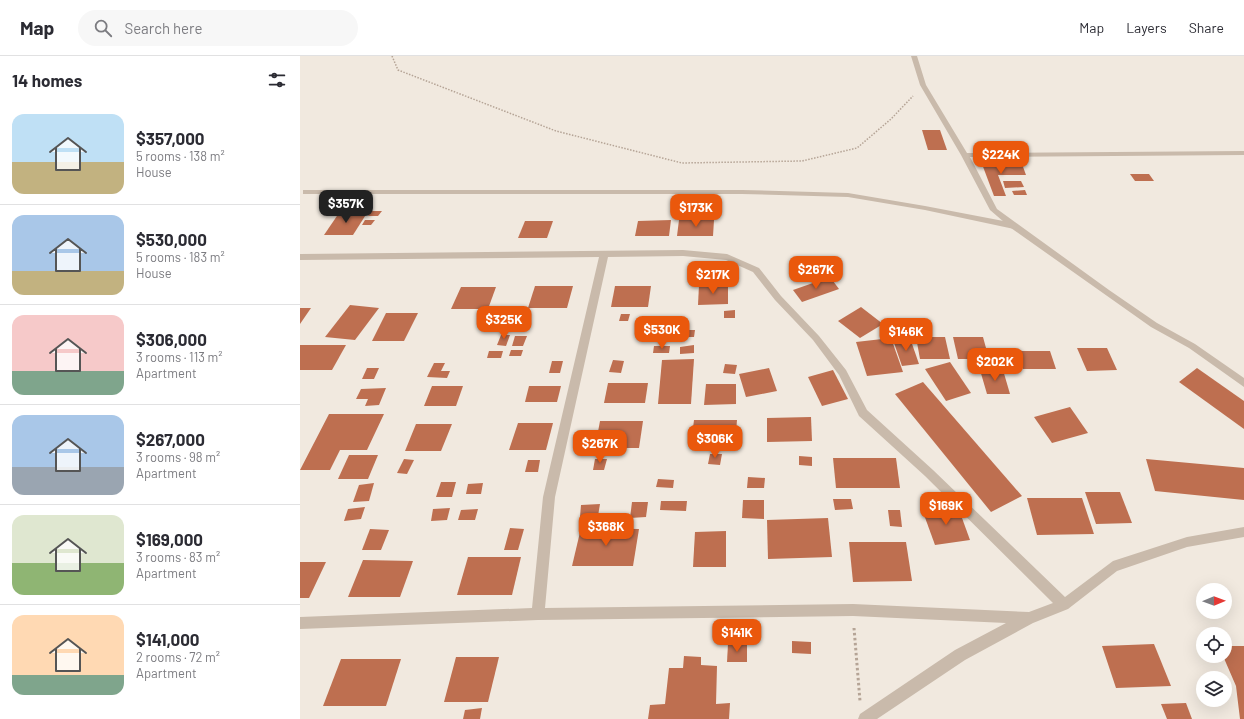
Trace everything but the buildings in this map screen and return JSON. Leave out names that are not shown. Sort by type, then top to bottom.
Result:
[{"type":"street","points":[[914,56],[923,85],[994,210],[1112,296],[1154,325],[1192,346],[1244,383]]},
{"type":"street","points":[[964,155],[1244,153]]},
{"type":"street","points":[[306,192],[640,191],[848,195],[925,208],[1014,226]]},
{"type":"street","points":[[300,257],[684,253],[727,257],[756,270],[778,298],[816,338],[843,373],[863,413],[929,473],[1064,605]]},
{"type":"street","points":[[538,614],[549,497],[604,254]]},
{"type":"street","points":[[865,719],[960,656],[1029,618],[1064,605],[1113,568],[1187,542],[1244,532]]},
{"type":"street","points":[[300,623],[538,614],[853,610],[1029,618]]},
{"type":"path","points":[[392,56],[398,70],[556,131],[682,164],[802,161],[857,148],[891,119],[923,85]]},
{"type":"path","points":[[853,610],[860,703]]}]
